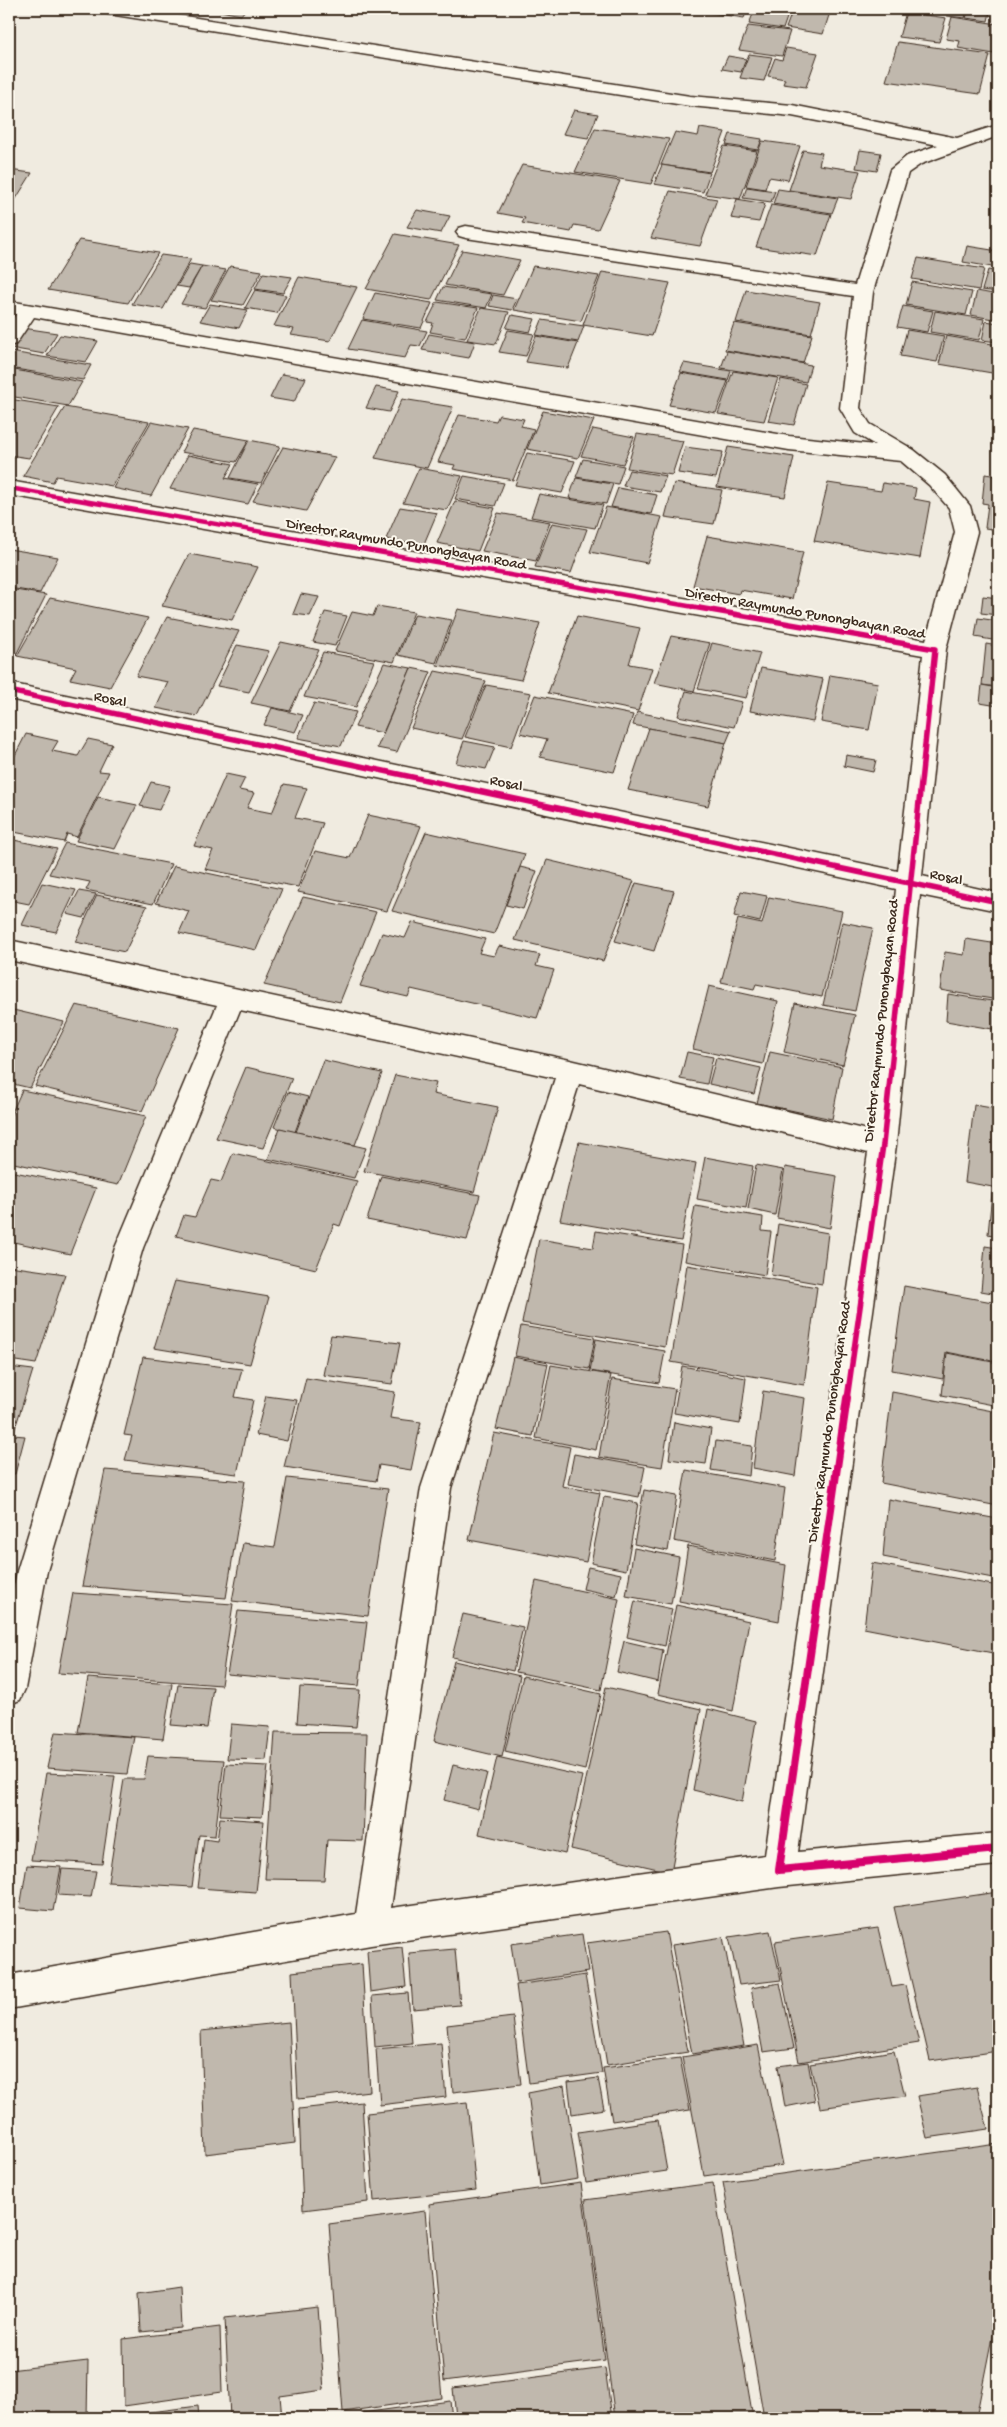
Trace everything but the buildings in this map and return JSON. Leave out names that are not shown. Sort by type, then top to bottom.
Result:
[{"type":"street","points":[[109,9],[690,101],[735,102],[821,113],[958,144]]},
{"type":"street","points":[[935,649],[966,532],[959,506],[937,480],[907,455],[862,428],[850,408],[863,292],[899,170],[914,160],[998,130]]},
{"type":"street","points":[[466,232],[863,292]]},
{"type":"street","points":[[9,340],[18,309],[789,443],[907,455]]},
{"type":"street","name":"Director Raymundo Punongbayan Road","points":[[9,488],[935,649],[909,882],[883,1145],[779,1870]]},
{"type":"street","name":"Rosal","points":[[9,691],[998,902]]},
{"type":"street","points":[[9,950],[570,1071],[883,1145]]},
{"type":"street","points":[[9,1689],[32,1571],[129,1248],[232,999]]},
{"type":"street","points":[[370,1928],[436,1488],[570,1071]]},
{"type":"street","points":[[9,1992],[370,1928],[779,1870],[998,1849]]},
{"type":"cycle path","points":[[9,488],[935,649],[909,882],[883,1145],[779,1870],[998,1849]]},
{"type":"cycle path","points":[[9,691],[998,902]]}]
